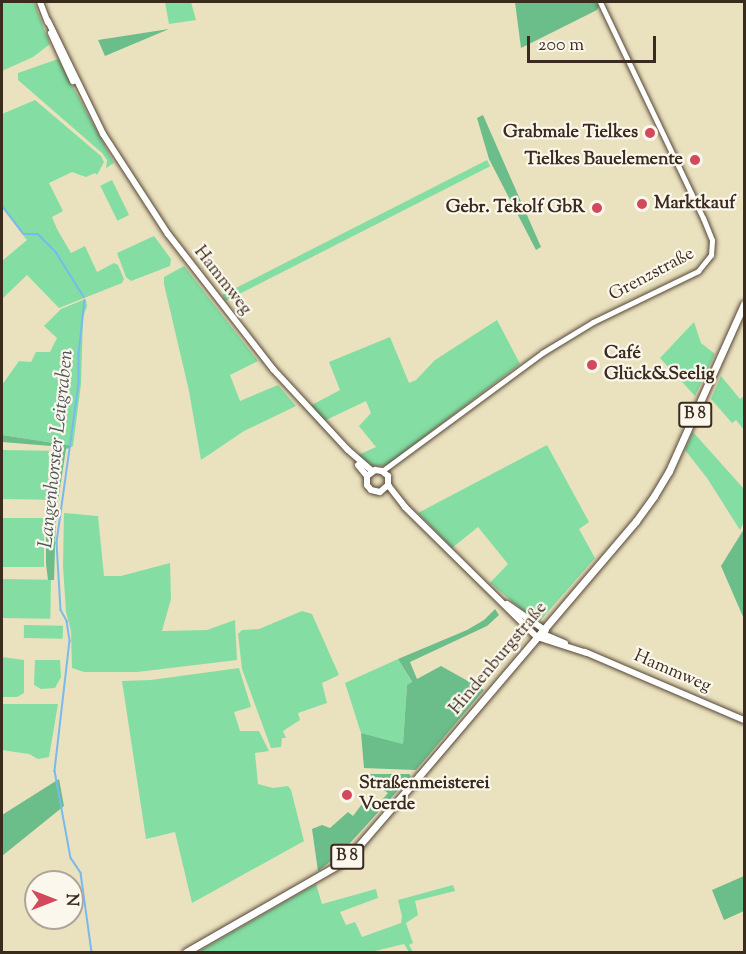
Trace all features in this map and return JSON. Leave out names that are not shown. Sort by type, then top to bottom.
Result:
[{"type":"main road","name":"Hammweg","points":[[40,2],[68,72],[129,177],[188,261],[273,369],[370,473],[367,485],[371,490],[385,488],[500,599],[542,632],[744,720]]},
{"type":"main road","name":"Hindenburgstraße","points":[[186,952],[319,878],[356,849],[542,632],[654,496],[669,471],[744,304]]},
{"type":"main road","points":[[370,473],[382,471],[388,476],[385,488]]},
{"type":"main road","name":"Hammweg","points":[[542,632],[554,635],[587,653]]},
{"type":"street","name":"Grenzstraße","points":[[382,471],[542,353],[593,322],[698,270],[711,255],[712,240],[703,218],[600,2]]},
{"type":"street","name":"Grenzstraße","points":[[388,476],[404,456]]},
{"type":"green space","points":[[2,2],[34,2],[50,44],[33,57],[2,71]]},
{"type":"green space","points":[[165,2],[191,2],[196,20],[169,24]]},
{"type":"green space","points":[[515,2],[597,2],[599,5],[597,10],[521,48]]},
{"type":"green space","points":[[169,29],[105,56],[98,40]]},
{"type":"green space","points":[[58,59],[114,163],[106,168],[107,160],[102,153],[18,80],[18,73]]},
{"type":"green space","points":[[35,100],[101,156],[104,162],[97,175],[95,173],[86,177],[72,172],[49,183],[63,211],[52,217],[57,229],[71,253],[85,246],[97,272],[114,263],[118,265],[124,279],[122,283],[59,308],[27,275],[2,299],[2,261],[27,240],[2,208],[2,114]]},
{"type":"green space","points":[[483,115],[541,247],[536,250],[489,159],[477,118]]},
{"type":"green space","points":[[487,160],[490,166],[226,301],[222,295]]},
{"type":"green space","points":[[112,180],[129,215],[117,221],[100,186]]},
{"type":"green space","points":[[154,236],[171,259],[170,266],[131,281],[126,277],[117,253]]},
{"type":"green space","points":[[184,266],[258,361],[230,375],[240,401],[278,385],[296,406],[244,431],[201,460],[189,391],[164,284],[164,277]]},
{"type":"green space","points":[[86,300],[87,306],[83,317],[81,384],[73,446],[2,435],[2,385],[19,361],[31,362],[36,352],[50,352],[57,338],[44,326],[61,309]]},
{"type":"green space","points":[[497,320],[520,364],[387,465],[369,466],[356,456],[376,447],[359,426],[371,413],[366,401],[324,421],[310,406],[340,390],[329,362],[390,337],[409,383],[416,380],[435,360]]},
{"type":"green space","points":[[694,322],[701,343],[715,354],[695,396],[660,358]]},
{"type":"green space","points":[[721,376],[740,399],[744,396],[744,430],[736,420],[732,423],[711,399]]},
{"type":"green space","points":[[693,432],[744,489],[744,522],[740,530],[707,478],[685,450]]},
{"type":"green space","points":[[2,435],[73,446],[66,449],[56,514],[54,580],[48,580],[46,564],[46,511],[51,500],[51,446],[2,442]]},
{"type":"green space","points":[[547,445],[589,522],[579,529],[595,558],[538,623],[490,583],[508,564],[478,527],[452,548],[418,513]]},
{"type":"green space","points":[[2,450],[49,451],[48,500],[2,499]]},
{"type":"green space","points":[[64,513],[98,516],[104,576],[121,576],[170,563],[171,599],[162,631],[207,630],[235,620],[237,660],[137,672],[84,672],[72,668],[71,631],[66,612],[63,566]]},
{"type":"green space","points":[[2,518],[44,518],[44,567],[2,567]]},
{"type":"green space","points":[[744,529],[744,619],[721,566]]},
{"type":"green space","points":[[2,579],[51,580],[50,619],[2,618]]},
{"type":"green space","points":[[495,609],[499,615],[487,626],[410,662],[417,679],[441,666],[484,690],[416,770],[364,768],[361,733],[403,744],[407,685],[412,682],[398,659],[467,630],[484,620]]},
{"type":"green space","points":[[302,611],[312,614],[339,675],[322,683],[327,703],[298,713],[300,720],[283,731],[286,738],[282,738],[281,747],[271,748],[242,669],[238,634],[242,630],[259,629]]},
{"type":"green space","points":[[24,625],[63,626],[63,639],[24,638]]},
{"type":"green space","points":[[2,657],[24,660],[24,693],[17,697],[2,697]]},
{"type":"green space","points":[[398,659],[412,683],[407,685],[403,744],[361,733],[345,683]]},
{"type":"green space","points":[[35,660],[60,660],[61,677],[55,688],[41,689],[34,685]]},
{"type":"green space","points":[[239,668],[251,707],[234,712],[240,731],[259,731],[269,751],[255,753],[258,784],[273,788],[288,786],[304,841],[192,903],[175,832],[146,839],[122,681],[151,680]]},
{"type":"green space","points":[[2,704],[58,704],[49,757],[38,759],[29,754],[2,750]]},
{"type":"green space","points":[[366,774],[409,774],[411,776],[340,854],[318,871],[312,829],[322,825],[330,828],[348,812],[353,816],[365,800],[375,808],[388,793],[365,778]]},
{"type":"green space","points":[[59,779],[64,806],[2,856],[2,815]]},
{"type":"green space","points":[[744,876],[744,911],[724,920],[712,890]]},
{"type":"green space","points":[[316,884],[322,904],[376,889],[378,898],[340,912],[346,925],[355,922],[362,937],[401,923],[402,916],[398,900],[453,885],[455,891],[415,901],[418,915],[406,923],[413,943],[409,945],[413,952],[409,952],[404,944],[371,952],[198,952]]},
{"type":"waterway","name":"Langenhorster Leitgraben","points":[[2,205],[24,234],[38,234],[56,252],[84,297]]},
{"type":"waterway","name":"Langenhorster Leitgraben","points":[[85,300],[79,354],[79,384],[57,543],[61,610],[67,621],[70,641],[55,771],[71,858],[81,873],[92,952]]},
{"type":"place","name":"Grabmale Tielkes","points":[[650,133]]},
{"type":"place","name":"Tielkes Bauelemente","points":[[695,160]]},
{"type":"place","name":"Marktkauf","points":[[642,204]]},
{"type":"place","name":"Gebr. Tekolf GbR","points":[[597,208]]},
{"type":"place","name":"Café Glück&Seelig","points":[[592,365]]},
{"type":"place","name":"Straßenmeisterei Voerde","points":[[347,795]]}]
